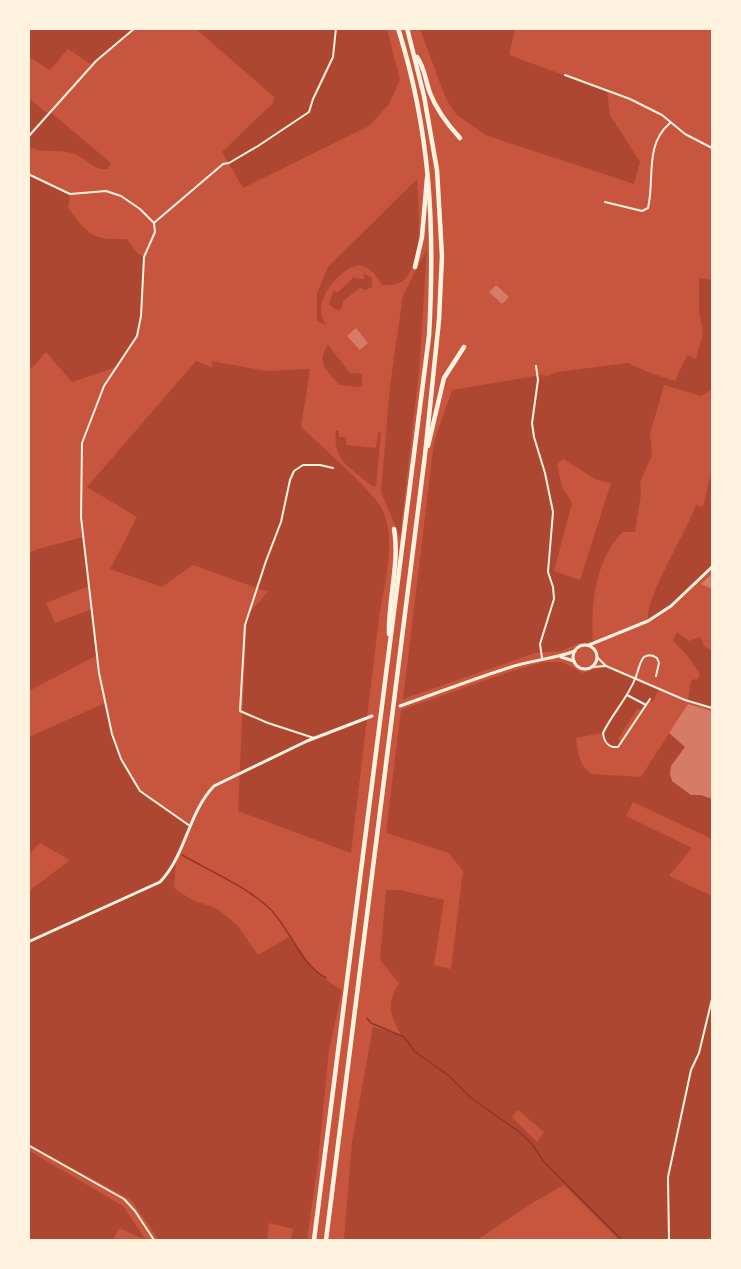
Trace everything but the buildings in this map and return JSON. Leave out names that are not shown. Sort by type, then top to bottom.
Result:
[{"type":"highway","points":[[314,1240],[429,336],[432,214],[428,163],[413,79],[398,28]]},
{"type":"highway","points":[[326,1240],[438,342],[441,236],[434,149],[415,54],[407,28]]},
{"type":"highway","points":[[415,54],[423,66],[429,90],[439,113],[460,138]]},
{"type":"highway","points":[[415,267],[422,237],[428,163]]},
{"type":"highway","points":[[425,454],[432,437],[438,397],[444,378],[464,347]]},
{"type":"highway","points":[[389,650],[388,619],[397,544],[394,529]]},
{"type":"street","points":[[28,136],[96,61],[135,28]]},
{"type":"street","points":[[154,223],[223,164],[229,163],[258,146],[309,112],[333,57],[336,28]]},
{"type":"street","points":[[565,75],[630,99],[662,115],[698,142],[712,148]]},
{"type":"street","points":[[605,202],[642,211],[648,208],[650,168],[654,151],[663,129],[670,123]]},
{"type":"street","points":[[28,174],[70,194],[106,191],[121,196],[140,208],[154,223],[155,232],[144,257],[141,316],[137,336],[126,349],[104,386],[82,443],[81,517],[99,673],[112,734],[129,774],[140,791],[190,826]]},
{"type":"street","points":[[536,366],[538,380],[532,423],[553,512],[548,572],[554,599],[540,644],[542,658]]},
{"type":"street","points":[[314,738],[240,711],[245,625],[281,522],[294,471],[303,465],[333,468]]},
{"type":"street","points":[[559,657],[581,646],[601,642],[648,621],[670,606],[712,567]]},
{"type":"street","points":[[601,642],[597,652],[598,658],[606,666],[712,708]]},
{"type":"street","points":[[589,645],[597,652]]},
{"type":"street","points":[[574,651],[574,661]]},
{"type":"street","points":[[650,699],[618,747],[608,744],[603,738],[603,733],[627,695],[642,659],[646,655],[657,658],[659,663],[656,676]]},
{"type":"street","points":[[399,706],[542,658],[559,657],[574,661],[581,669],[606,666]]},
{"type":"street","points":[[592,667],[598,658]]},
{"type":"street","points":[[627,695],[646,705]]},
{"type":"street","points":[[28,942],[160,882],[170,872],[203,798],[214,786],[314,738],[372,716]]},
{"type":"street","points":[[669,1240],[668,1177],[691,1070],[699,1053],[712,999]]},
{"type":"street","points":[[28,1145],[124,1199],[154,1240]]},
{"type":"shaded area","points":[[28,29],[135,29],[92,65],[68,49],[50,70],[29,57]]},
{"type":"shaded area","points":[[196,29],[387,29],[400,80],[389,104],[369,126],[243,188],[222,152],[273,103],[274,97]]},
{"type":"shaded area","points":[[420,29],[515,29],[509,55],[607,91],[610,115],[640,162],[634,184],[485,135],[456,114],[446,99]]},
{"type":"shaded area","points":[[28,98],[48,114],[50,112],[111,163],[107,169],[97,167],[72,153],[29,147]]},
{"type":"shaded area","points":[[29,174],[70,194],[68,208],[86,230],[98,237],[127,239],[136,252],[144,257],[141,316],[137,336],[116,367],[72,382],[46,352],[32,368],[29,367]]},
{"type":"shaded area","points":[[417,179],[418,246],[411,270],[404,280],[397,284],[382,285],[374,273],[366,267],[352,268],[337,278],[322,300],[321,312],[326,325],[317,321],[317,293],[328,267]]},
{"type":"shaded area","points":[[427,249],[419,372],[400,537],[381,492],[390,386],[403,295]]},
{"type":"shaded area","points":[[364,273],[372,278],[372,287],[365,290],[360,288],[343,301],[342,308],[339,310],[329,304],[334,290],[337,293],[355,276],[355,278],[364,279]]},
{"type":"shaded area","points":[[699,278],[712,280],[712,389],[701,396],[664,385],[650,434],[652,455],[640,482],[641,494],[635,532],[623,532],[606,554],[601,568],[594,598],[593,642],[579,643],[562,651],[535,653],[403,699],[434,442],[452,390],[546,374],[541,378],[557,372],[628,363],[675,381],[687,355],[696,359],[703,333],[699,311]],"holes":[[[563,459],[597,480],[611,483],[580,580],[554,571],[572,503],[562,487],[557,465]]]},
{"type":"shaded area","points":[[328,345],[350,373],[362,374],[362,387],[339,385],[327,371],[323,357]]},
{"type":"shaded area","points":[[196,361],[213,368],[211,361],[267,371],[310,369],[301,427],[371,494],[384,513],[388,527],[389,555],[378,626],[351,853],[238,811],[247,615],[268,592],[193,565],[162,587],[110,569],[137,517],[87,487]]},
{"type":"shaded area","points":[[336,430],[339,431],[339,437],[346,437],[346,445],[376,448],[378,431],[381,433],[376,486],[373,487],[340,457]]},
{"type":"shaded area","points":[[712,469],[712,565],[670,605],[648,620],[659,581],[696,505],[703,507]]},
{"type":"shaded area","points":[[83,537],[89,586],[46,603],[55,623],[92,609],[97,655],[29,691],[29,553]]},
{"type":"shaded area","points":[[677,632],[689,641],[699,637],[704,646],[712,651],[712,708],[688,700],[691,680],[698,679],[700,674],[687,655],[673,641]]},
{"type":"shaded area","points":[[544,662],[562,662],[582,673],[606,666],[659,688],[653,702],[650,700],[642,711],[638,708],[618,739],[622,743],[618,747],[607,744],[603,733],[576,738],[578,754],[591,774],[641,777],[688,704],[712,711],[712,738],[684,742],[690,791],[712,788],[712,839],[633,802],[626,816],[692,848],[669,876],[712,896],[712,1240],[619,1240],[564,1185],[477,1240],[344,1240],[352,1143],[373,1027],[401,1035],[391,1009],[392,997],[399,983],[380,960],[386,890],[400,890],[444,900],[434,965],[451,969],[463,871],[449,853],[386,833],[401,710]],"holes":[[[518,1110],[544,1132],[537,1142],[512,1117]]]},
{"type":"shaded area","points":[[105,703],[118,748],[132,781],[149,799],[190,826],[176,856],[174,888],[192,900],[216,908],[237,925],[258,955],[289,937],[312,968],[342,990],[329,1050],[318,1162],[307,1240],[291,1240],[293,1229],[269,1223],[267,1240],[159,1240],[131,1200],[29,1144],[29,891],[70,860],[40,843],[29,854],[29,737]]},
{"type":"shaded area","points":[[28,1150],[123,1206],[146,1240],[119,1228],[113,1240],[29,1240]]},
{"type":"waterway","points":[[182,855],[258,898],[275,914],[309,964],[326,978]]},
{"type":"waterway","points":[[367,1018],[371,1023],[404,1037],[415,1052],[448,1075],[471,1098],[518,1131],[532,1144],[544,1162],[622,1240]]}]
